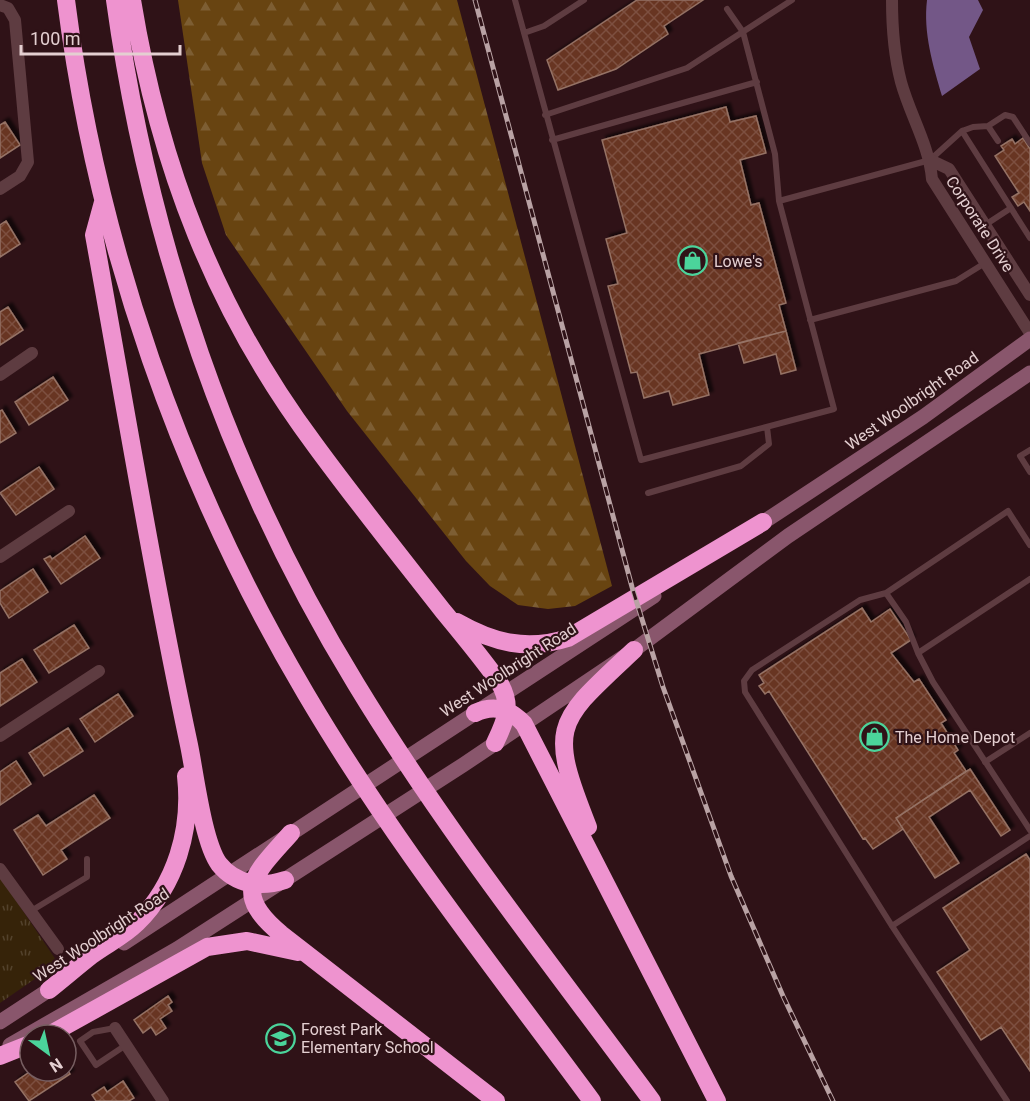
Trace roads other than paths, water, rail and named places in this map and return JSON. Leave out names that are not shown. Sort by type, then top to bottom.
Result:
[{"type":"highway","points":[[66,0],[104,200],[134,313],[187,454],[222,534],[278,644],[326,728],[395,832],[592,1101]]},
{"type":"highway","points":[[115,0],[136,123],[179,290],[220,407],[282,547],[335,648],[411,771],[652,1101]]},
{"type":"highway","points":[[132,0],[151,100],[167,154],[209,265],[233,315],[298,422],[449,618],[524,724],[717,1101]]},
{"type":"highway","points":[[104,200],[94,235],[184,724],[212,849],[218,862],[253,893],[267,922],[496,1101]]},
{"type":"highway","points":[[449,618],[494,640],[525,646],[568,638],[606,622],[763,522]]},
{"type":"highway","points":[[617,908],[569,779],[563,743],[567,724],[576,705],[617,663],[634,650]]},
{"type":"highway","points":[[475,713],[507,702]]},
{"type":"highway","points":[[495,743],[507,702]]},
{"type":"highway","points":[[50,990],[138,922],[172,873],[183,845],[188,819],[184,724]]},
{"type":"highway","points":[[253,893],[262,866],[291,834]]},
{"type":"highway","points":[[253,893],[285,880]]},
{"type":"highway","points":[[71,1023],[207,947],[236,941],[258,942],[308,955]]},
{"type":"highway","points":[[0,1056],[18,1049]]},
{"type":"main road","name":"West Woolbright Road","points":[[763,522],[914,424],[1030,339]]},
{"type":"main road","points":[[634,650],[788,536],[1030,373]]},
{"type":"main road","name":"West Woolbright Road","points":[[507,702],[606,622]]},
{"type":"main road","points":[[285,880],[617,663]]},
{"type":"main road","name":"West Woolbright Road","points":[[0,1022],[475,713]]},
{"type":"main road","points":[[0,1052],[177,949],[253,893]]},
{"type":"street","name":"Corporate Drive","points":[[892,0],[892,30],[902,83],[930,160],[932,179],[1030,333]]},
{"type":"street","points":[[0,5],[8,8],[15,21],[28,162],[26,170],[0,189]]},
{"type":"street","name":"Corporate Drive","points":[[930,160],[949,169],[1030,296]]},
{"type":"street","points":[[0,375],[32,354]]},
{"type":"street","points":[[0,557],[69,511]]},
{"type":"street","points":[[0,736],[99,671]]},
{"type":"street","points":[[0,869],[58,949]]},
{"type":"street","points":[[115,1028],[163,1101]]},
{"type":"lane","points":[[515,0],[641,460],[834,409],[779,201],[775,154],[757,82],[743,32],[727,9]]},
{"type":"lane","points":[[524,33],[544,26],[584,0]]},
{"type":"lane","points":[[545,115],[687,68],[792,0]]},
{"type":"lane","points":[[552,140],[757,82]]},
{"type":"lane","points":[[779,201],[930,160],[962,131],[973,127],[988,126],[1005,115],[1013,117],[1030,143]]},
{"type":"lane","points":[[988,126],[998,141]]},
{"type":"lane","points":[[962,131],[1030,238]]},
{"type":"lane","points":[[985,225],[1011,208]]},
{"type":"lane","points":[[810,320],[956,281],[985,263]]},
{"type":"lane","points":[[648,493],[741,466],[769,444],[767,426]]},
{"type":"lane","points":[[1030,450],[1020,456],[1030,472]]},
{"type":"lane","points":[[1006,1101],[892,926],[745,692],[744,681],[752,670],[860,600],[886,592],[1008,511],[1030,545]]},
{"type":"lane","points":[[918,653],[1030,579]]},
{"type":"lane","points":[[886,592],[906,622],[933,682],[1030,830]]},
{"type":"lane","points":[[985,762],[1030,733]]},
{"type":"lane","points":[[892,926],[1030,836]]},
{"type":"lane","points":[[31,912],[87,876],[87,859]]},
{"type":"lane","points":[[115,1028],[93,1032],[80,1041],[96,1065],[126,1045]]},
{"type":"railway","points":[[475,0],[632,587],[663,687],[731,876],[783,996],[833,1101]]},
{"type":"place","name":"Lowe's","points":[[693,261]]},
{"type":"place","name":"The Home Depot","points":[[874,737]]},
{"type":"place","name":"Forest Park Elementary School","points":[[280,1038]]}]
